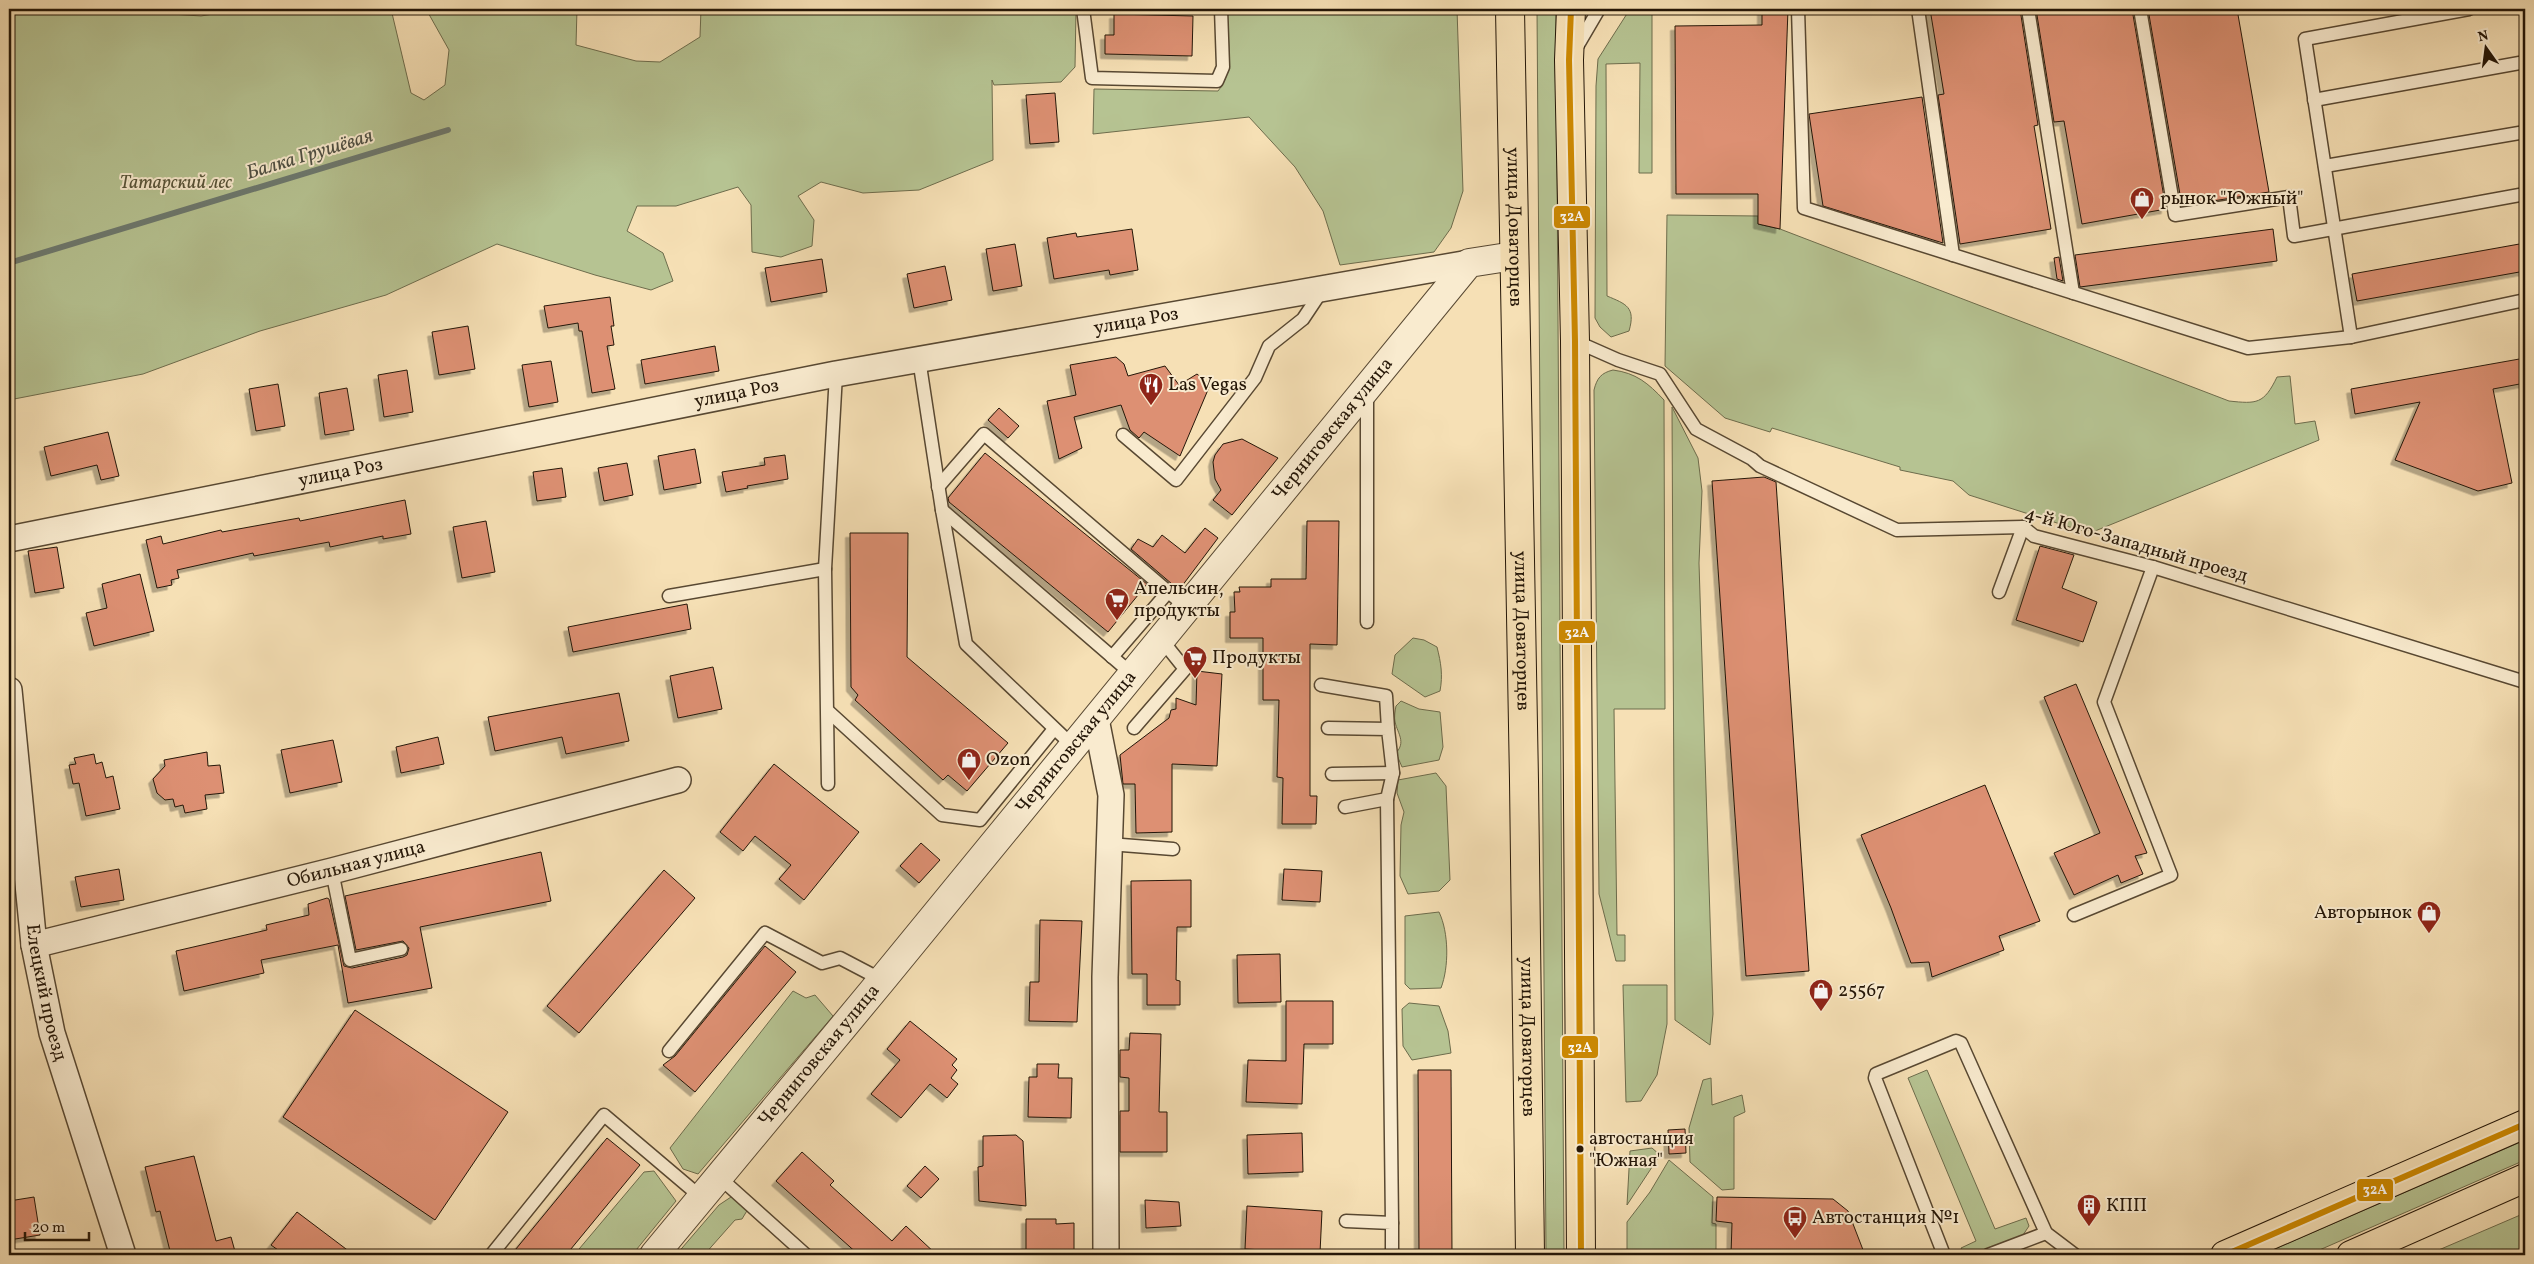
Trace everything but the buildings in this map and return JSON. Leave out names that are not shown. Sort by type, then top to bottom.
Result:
[{"type":"main road","name":"улица Доваторцев","points":[[1510,9],[1524,781],[1530,1255]]},
{"type":"main road","points":[[1571,9],[1569,60],[1575,341],[1581,1255]]},
{"type":"main road","points":[[2226,1255],[2525,1124]]},
{"type":"main road","points":[[2350,1255],[2521,1182]]},
{"type":"street","points":[[1468,264],[1514,256]]},
{"type":"street","name":"улица Роз","points":[[9,539],[836,374],[1468,264]]},
{"type":"street","name":"Черниговская улица","points":[[654,1255],[882,980],[1064,738],[1096,719],[1122,666],[1161,639],[1177,600],[1367,387],[1468,264]]},
{"type":"street","name":"Елецкий проезд","points":[[9,690],[34,945],[52,1033],[123,1255]]},
{"type":"street","points":[[1096,719],[1111,795],[1105,977],[1106,1255]]},
{"type":"street","name":"Обильная улица","points":[[34,945],[332,871],[678,780]]},
{"type":"lane","points":[[1083,9],[1092,78],[1217,81],[1223,67],[1221,9]]},
{"type":"lane","points":[[1569,60],[1599,9]]},
{"type":"lane","points":[[1798,9],[1804,208],[2248,348],[2351,337],[2525,300]]},
{"type":"lane","points":[[1918,9],[1953,255]]},
{"type":"lane","points":[[2028,9],[2073,293]]},
{"type":"lane","points":[[2140,9],[2175,215],[2289,197],[2294,236],[2525,194]]},
{"type":"lane","points":[[2351,337],[2305,38],[2469,9]]},
{"type":"lane","points":[[2314,100],[2525,62]]},
{"type":"lane","points":[[2325,166],[2525,132]]},
{"type":"lane","points":[[1124,434],[1176,480],[1256,378],[1269,346],[1303,319],[1323,289]]},
{"type":"lane","name":"4-й Юго-Западный проезд","points":[[1575,341],[1618,360],[1660,374],[1696,429],[1752,459],[1760,466],[1897,530],[2023,527],[2034,536],[2153,567],[2525,682]]},
{"type":"lane","points":[[828,712],[942,815],[980,820],[1064,738],[966,644],[938,486],[919,359]]},
{"type":"lane","points":[[828,784],[825,569],[836,374]]},
{"type":"lane","points":[[1367,387],[1367,622]]},
{"type":"lane","points":[[938,486],[984,434],[1177,600],[1122,666],[942,510]]},
{"type":"lane","points":[[1999,592],[2023,527]]},
{"type":"lane","points":[[2074,915],[2171,875],[2104,702],[2153,567]]},
{"type":"lane","points":[[669,596],[825,569]]},
{"type":"lane","points":[[1134,728],[1185,669],[1161,639]]},
{"type":"lane","points":[[1321,685],[1386,696],[1393,773],[1387,799],[1392,1255]]},
{"type":"lane","points":[[1328,728],[1388,729]]},
{"type":"lane","points":[[1332,774],[1393,773]]},
{"type":"lane","points":[[1345,807],[1387,799]]},
{"type":"lane","points":[[1109,844],[1173,849]]},
{"type":"lane","points":[[332,871],[350,960],[401,949]]},
{"type":"lane","points":[[669,1051],[765,933],[822,964],[840,958],[882,980]]},
{"type":"lane","points":[[1944,1255],[1874,1078],[1876,1074],[1956,1041],[1961,1043],[2046,1233],[2076,1255]]},
{"type":"lane","points":[[492,1254],[604,1115],[702,1198]]},
{"type":"lane","points":[[719,1177],[806,1255]]},
{"type":"lane","points":[[1346,1221],[1392,1223]]},
{"type":"lane","points":[[1988,1255],[2046,1233]]},
{"type":"green space","name":"Татарский лес","points":[[9,9],[97,9],[201,16],[243,9],[391,9],[411,93],[424,100],[445,85],[449,50],[426,9],[577,9],[576,45],[636,61],[660,62],[700,37],[701,9],[1076,9],[1075,67],[1061,82],[994,85],[992,80],[993,160],[919,190],[863,193],[821,182],[798,196],[814,220],[812,246],[781,257],[752,252],[751,205],[738,187],[676,206],[637,206],[627,231],[663,253],[673,281],[651,290],[595,275],[497,244],[386,295],[260,331],[143,374],[9,400]]},
{"type":"green space","points":[[1226,9],[1457,9],[1463,191],[1451,228],[1434,252],[1340,265],[1323,211],[1295,167],[1249,117],[1093,134],[1094,89],[1218,91],[1224,83],[1229,63]]},
{"type":"green space","points":[[1537,9],[1556,9],[1564,1255],[1546,1255]]},
{"type":"green space","points":[[1630,9],[1652,9],[1652,173],[1639,173],[1640,63],[1606,64],[1607,296],[1628,307],[1631,317],[1629,331],[1611,337],[1600,327],[1595,318],[1596,86],[1598,59]]},
{"type":"green space","points":[[1667,215],[1758,216],[1758,224],[1780,229],[2229,401],[2253,402],[2259,400],[2268,393],[2277,377],[2290,376],[2295,424],[2315,421],[2319,440],[2095,531],[2079,530],[1969,495],[1953,481],[1900,470],[1900,467],[1772,428],[1770,432],[1725,418],[1665,366]]},
{"type":"green space","points":[[1613,370],[1635,376],[1664,400],[1665,709],[1614,709],[1617,935],[1625,935],[1625,961],[1616,961],[1599,894],[1594,390],[1600,377]]},
{"type":"green space","points":[[1672,407],[1698,458],[1702,491],[1699,563],[1713,1014],[1710,1045],[1675,1020]]},
{"type":"green space","points":[[1413,638],[1424,640],[1437,647],[1440,658],[1440,691],[1425,697],[1392,674],[1395,655]]},
{"type":"green space","points":[[1401,701],[1419,709],[1440,712],[1443,747],[1439,760],[1402,767],[1396,753],[1401,742],[1395,722],[1396,706]]},
{"type":"green space","points":[[1436,773],[1446,786],[1450,880],[1439,891],[1408,894],[1400,876],[1401,825],[1404,812],[1397,793],[1398,780]]},
{"type":"green space","points":[[1439,912],[1445,930],[1447,950],[1444,980],[1441,988],[1410,989],[1405,984],[1405,916]]},
{"type":"green space","points":[[1623,985],[1667,985],[1667,1024],[1657,1075],[1641,1101],[1626,1102]]},
{"type":"green space","points":[[793,991],[806,998],[815,995],[833,1016],[698,1174],[683,1169],[670,1148]]},
{"type":"green space","points":[[1409,1003],[1439,1006],[1448,1031],[1451,1053],[1412,1060],[1403,1046],[1402,1009]]},
{"type":"green space","points":[[1927,1070],[1995,1229],[2026,1218],[2029,1226],[2023,1235],[1973,1254],[1964,1253],[1961,1248],[1976,1241],[1908,1078]]},
{"type":"green space","points":[[1711,1078],[1712,1105],[1742,1095],[1745,1112],[1734,1117],[1734,1189],[1722,1190],[1690,1162],[1689,1128],[1703,1080]]},
{"type":"green space","points":[[2525,1140],[2525,1160],[2308,1255],[2261,1255]]},
{"type":"green space","points":[[1652,1148],[1660,1155],[1627,1205],[1630,1151]]},
{"type":"green space","points":[[1669,1160],[1713,1197],[1712,1223],[1716,1224],[1716,1255],[1627,1255],[1627,1222],[1650,1192]]},
{"type":"green space","points":[[654,1171],[676,1201],[632,1255],[574,1255],[644,1172]]},
{"type":"green space","points":[[734,1195],[748,1209],[742,1219],[735,1220],[704,1255],[676,1255],[719,1205]]},
{"type":"green space","points":[[2525,1213],[2525,1255],[2427,1255]]},
{"type":"waterway","name":"Балка Грушёвая","points":[[9,263],[448,130]]},
{"type":"transit line","name":"32A","points":[[1571,9],[1569,60],[1575,341],[1581,1255]]},
{"type":"transit line","name":"32A","points":[[2225,1255],[2525,1124]]},
{"type":"place","name":"рынок \"Южный\"","points":[[2142,220]]},
{"type":"place","name":"Las Vegas","points":[[1151,406]]},
{"type":"place","name":"Апельсин, продукты","points":[[1117,621]]},
{"type":"place","name":"Продукты","points":[[1195,679]]},
{"type":"place","name":"Ozon","points":[[969,781]]},
{"type":"place","name":"Авторынок","points":[[2429,934]]},
{"type":"place","name":"25567","points":[[1821,1012]]},
{"type":"place","name":"автостанция \"Южная\"","points":[[1580,1149]]},
{"type":"place","name":"КПП","points":[[2089,1227]]},
{"type":"place","name":"Автостанция №1","points":[[1795,1239]]}]
